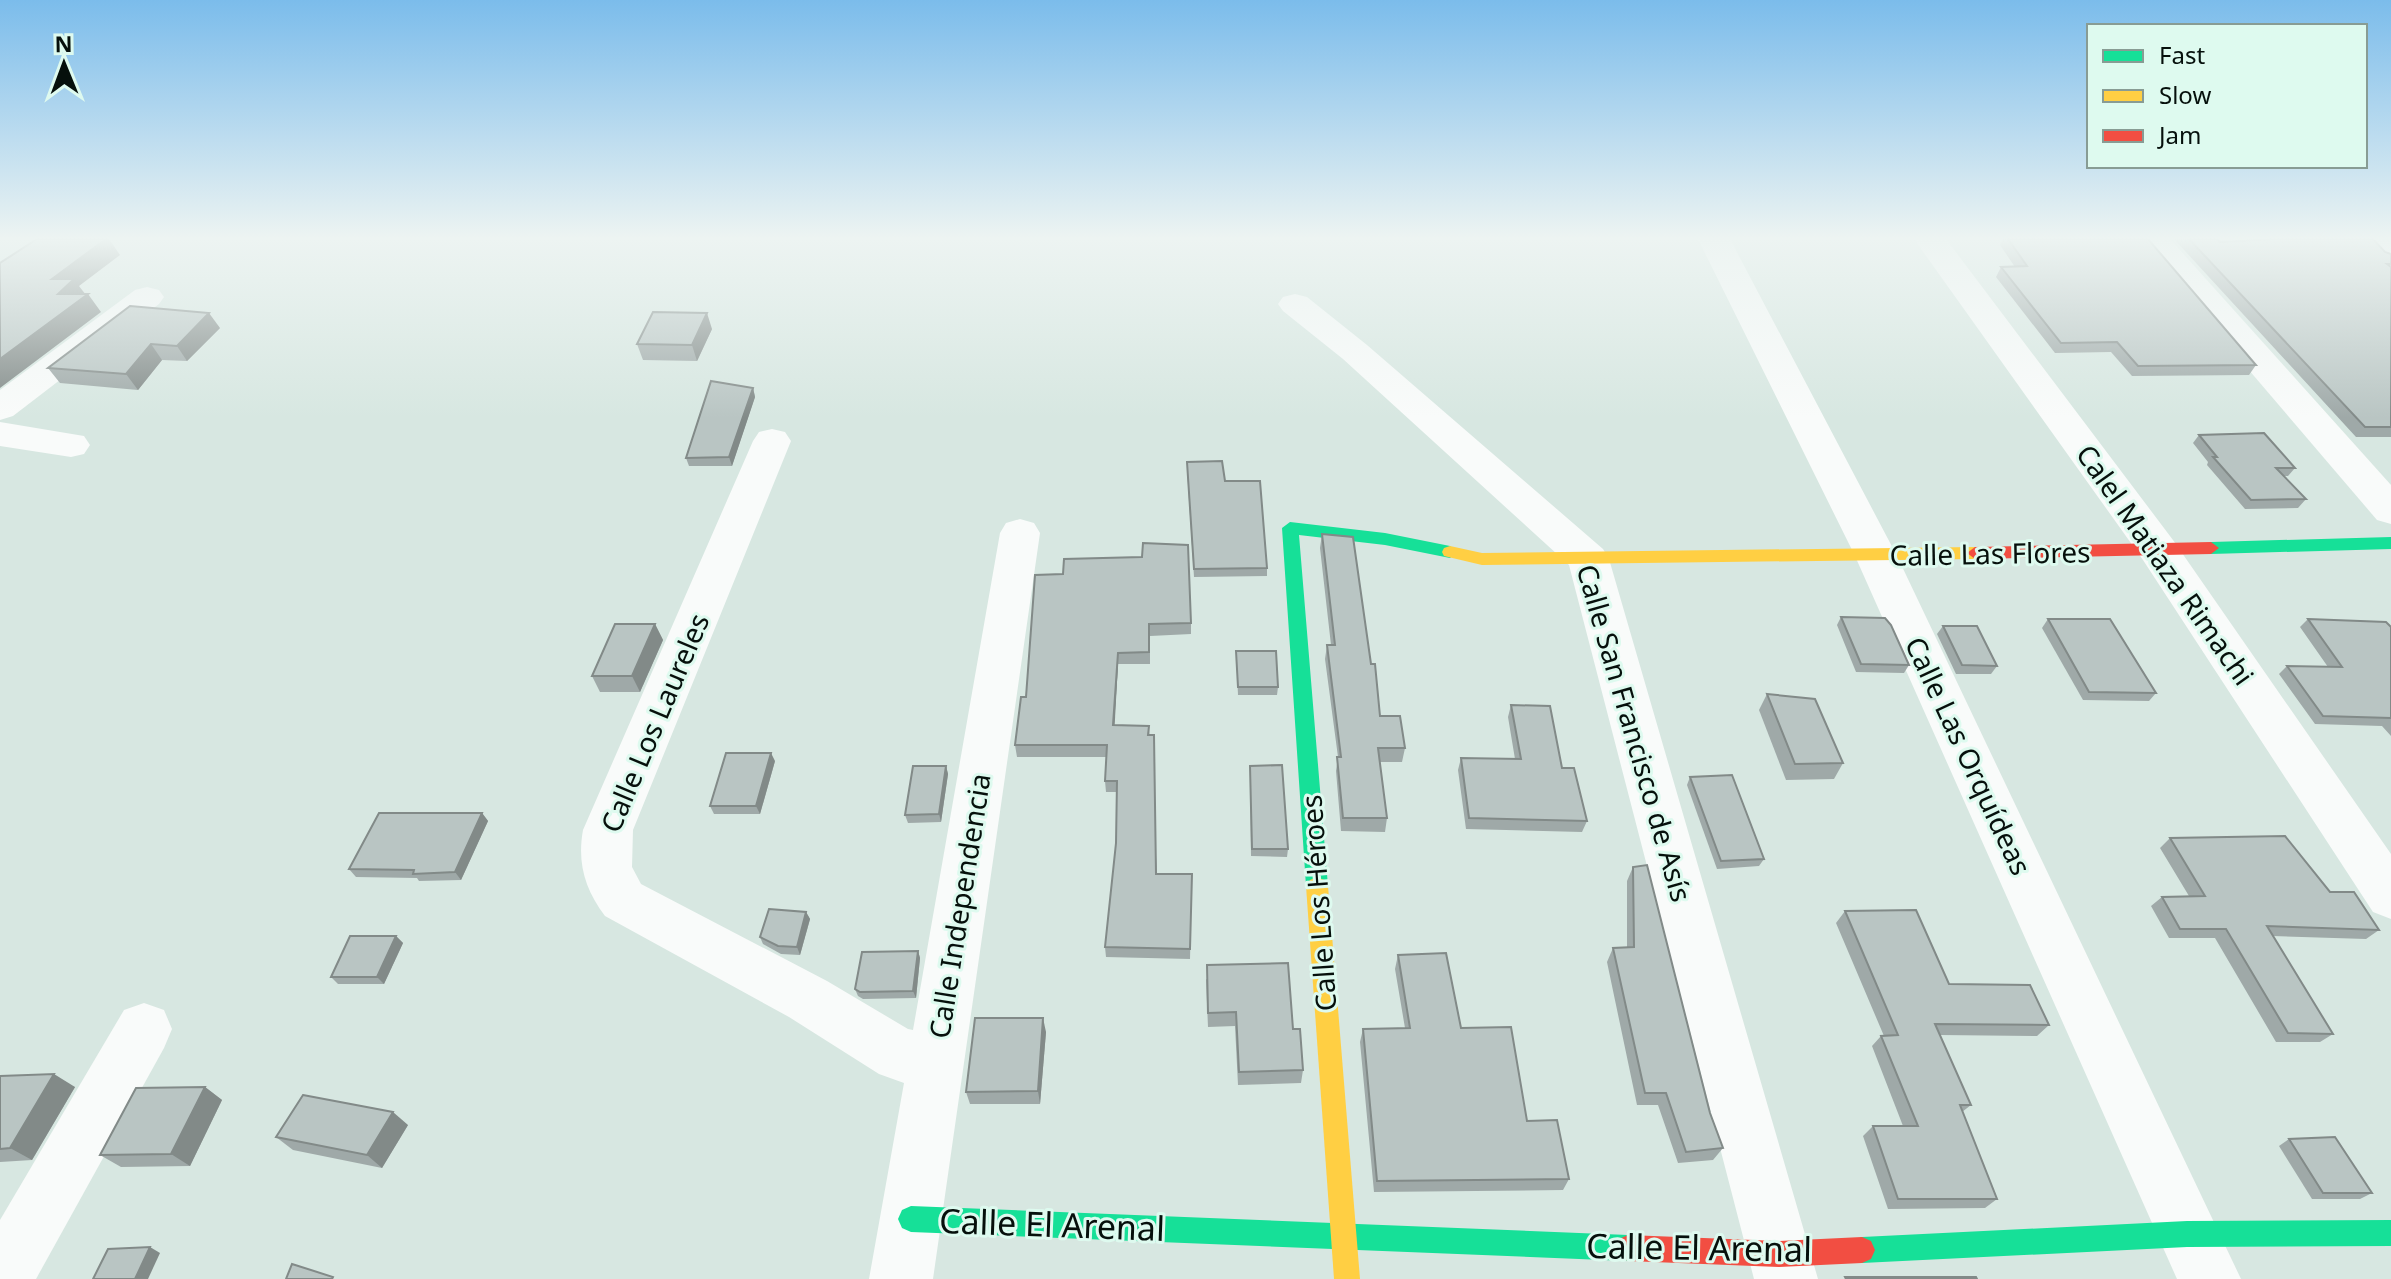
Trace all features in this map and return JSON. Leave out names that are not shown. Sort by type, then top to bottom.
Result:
[{"type":"street","points":[[0,408],[145,299]]},
{"type":"street","name":"Calle Las Orquídeas","points":[[1745,299],[1876,556],[2209,1279]]},
{"type":"street","name":"Calel Matiaza Rimachi","points":[[1974,299],[2158,550],[2391,896]]},
{"type":"street","points":[[2205,299],[2391,510]]},
{"type":"street","name":"Calle San Francisco de Asís","points":[[1295,304],[1355,352],[1588,559],[1782,1266]]},
{"type":"street","points":[[0,434],[71,445]]},
{"type":"street","name":"Calle Los Laureles","points":[[772,441],[608,830],[603,850],[605,870],[612,887],[623,900],[808,999],[899,1055],[935,1061]]},
{"type":"street","name":"Calle Las Flores","points":[[1290,528],[1385,539],[1482,559],[1876,556],[2391,543]]},
{"type":"street","name":"Calle Los Héroes","points":[[1290,528],[1347,1279]]},
{"type":"street","name":"Calle Independencia","points":[[901,1279],[1020,533]]},
{"type":"street","points":[[1,1279],[144,1029]]},
{"type":"street","name":"Calle El Arenal","points":[[911,1219],[1345,1236],[1782,1266],[2187,1234],[2391,1233]]},
{"type":"building","points":[[0,299],[82,299],[0,359]]},
{"type":"building","points":[[2026,299],[2199,299],[2256,365],[2138,366],[2117,342],[2061,343]]},
{"type":"building","points":[[2245,299],[2391,299],[2391,427],[2365,427]]},
{"type":"building","points":[[130,306],[209,313],[177,346],[151,344],[126,374],[48,368]]},
{"type":"building","points":[[653,312],[707,313],[692,345],[637,344]]},
{"type":"building","points":[[711,381],[753,388],[729,457],[686,458]]},
{"type":"building","points":[[2264,433],[2295,468],[2276,468],[2306,499],[2251,500],[2213,457],[2217,457],[2199,435]]},
{"type":"building","points":[[1222,461],[1225,481],[1260,481],[1267,568],[1194,569],[1187,462]]},
{"type":"building","points":[[1322,534],[1353,537],[1371,664],[1375,664],[1380,716],[1400,716],[1405,748],[1378,748],[1387,818],[1343,818],[1337,757],[1341,757],[1327,645],[1335,645]]},
{"type":"building","points":[[1143,543],[1188,545],[1191,623],[1149,624],[1149,652],[1118,653],[1113,725],[1149,726],[1148,735],[1154,735],[1156,874],[1192,874],[1190,949],[1105,947],[1116,843],[1117,781],[1105,781],[1107,745],[1015,745],[1021,697],[1026,697],[1035,575],[1063,574],[1064,559],[1142,557]]},
{"type":"building","points":[[1841,617],[1885,618],[1909,665],[1861,664]]},
{"type":"building","points":[[2048,619],[2110,619],[2156,693],[2089,692]]},
{"type":"building","points":[[2308,619],[2386,622],[2391,627],[2391,718],[2323,716],[2287,666],[2342,667]]},
{"type":"building","points":[[615,624],[655,624],[632,676],[592,676]]},
{"type":"building","points":[[1943,626],[1977,626],[1997,666],[1962,665]]},
{"type":"building","points":[[1236,651],[1276,651],[1278,687],[1238,687]]},
{"type":"building","points":[[1767,694],[1815,699],[1843,763],[1795,764]]},
{"type":"building","points":[[1511,705],[1550,706],[1562,768],[1574,768],[1587,821],[1469,818],[1461,758],[1521,759]]},
{"type":"building","points":[[726,753],[771,753],[756,806],[710,806]]},
{"type":"building","points":[[1282,765],[1288,849],[1252,849],[1250,766]]},
{"type":"building","points":[[913,766],[946,766],[939,814],[905,815]]},
{"type":"building","points":[[1732,775],[1764,859],[1721,861],[1690,777]]},
{"type":"building","points":[[379,813],[482,813],[455,872],[413,874],[414,870],[349,869]]},
{"type":"building","points":[[2285,836],[2330,892],[2354,892],[2379,930],[2267,926],[2333,1034],[2288,1033],[2226,929],[2180,929],[2162,897],[2205,896],[2170,838]]},
{"type":"building","points":[[1647,865],[1710,1113],[1723,1148],[1686,1152],[1666,1093],[1645,1093],[1613,948],[1634,947],[1633,867]]},
{"type":"building","points":[[769,909],[806,912],[797,947],[778,946],[760,937]]},
{"type":"building","points":[[1916,910],[1949,984],[2030,985],[2049,1025],[1935,1024],[1971,1105],[1960,1105],[1997,1199],[1898,1199],[1873,1126],[1918,1126],[1881,1036],[1898,1035],[1845,911]]},
{"type":"building","points":[[350,936],[396,936],[377,977],[331,977]]},
{"type":"building","points":[[918,951],[913,991],[860,992],[855,989],[862,952]]},
{"type":"building","points":[[1446,953],[1461,1028],[1511,1027],[1527,1121],[1557,1120],[1569,1179],[1377,1181],[1363,1029],[1410,1028],[1398,955]]},
{"type":"building","points":[[1288,963],[1293,1029],[1300,1029],[1303,1070],[1239,1072],[1236,1012],[1208,1013],[1207,965]]},
{"type":"building","points":[[975,1018],[1043,1018],[1038,1091],[966,1092]]},
{"type":"building","points":[[54,1074],[10,1148],[0,1149],[0,1076]]},
{"type":"building","points":[[205,1087],[171,1154],[100,1155],[136,1088]]},
{"type":"building","points":[[303,1095],[393,1112],[367,1155],[276,1137]]},
{"type":"building","points":[[2335,1137],[2372,1193],[2323,1193],[2289,1139]]},
{"type":"building","points":[[150,1247],[135,1279],[93,1279],[108,1249]]},
{"type":"building","points":[[292,1264],[333,1277],[286,1279]]},
{"type":"building","points":[[1976,1277],[1977,1279],[1846,1279]]},
{"type":"traffic: fast","points":[[1317,886],[1290,528],[1385,539],[1450,552]]},
{"type":"traffic: fast","points":[[2211,548],[2391,543]]},
{"type":"traffic: fast","points":[[911,1219],[1628,1248]]},
{"type":"traffic: fast","points":[[1862,1250],[2187,1234],[2391,1233]]},
{"type":"traffic: slow","points":[[1450,552],[1482,559],[1975,553]]},
{"type":"traffic: slow","points":[[1317,886],[1347,1279]]},
{"type":"traffic: jam","points":[[1975,553],[2211,548]]},
{"type":"traffic: jam","points":[[1628,1248],[1779,1254],[1862,1250]]}]
